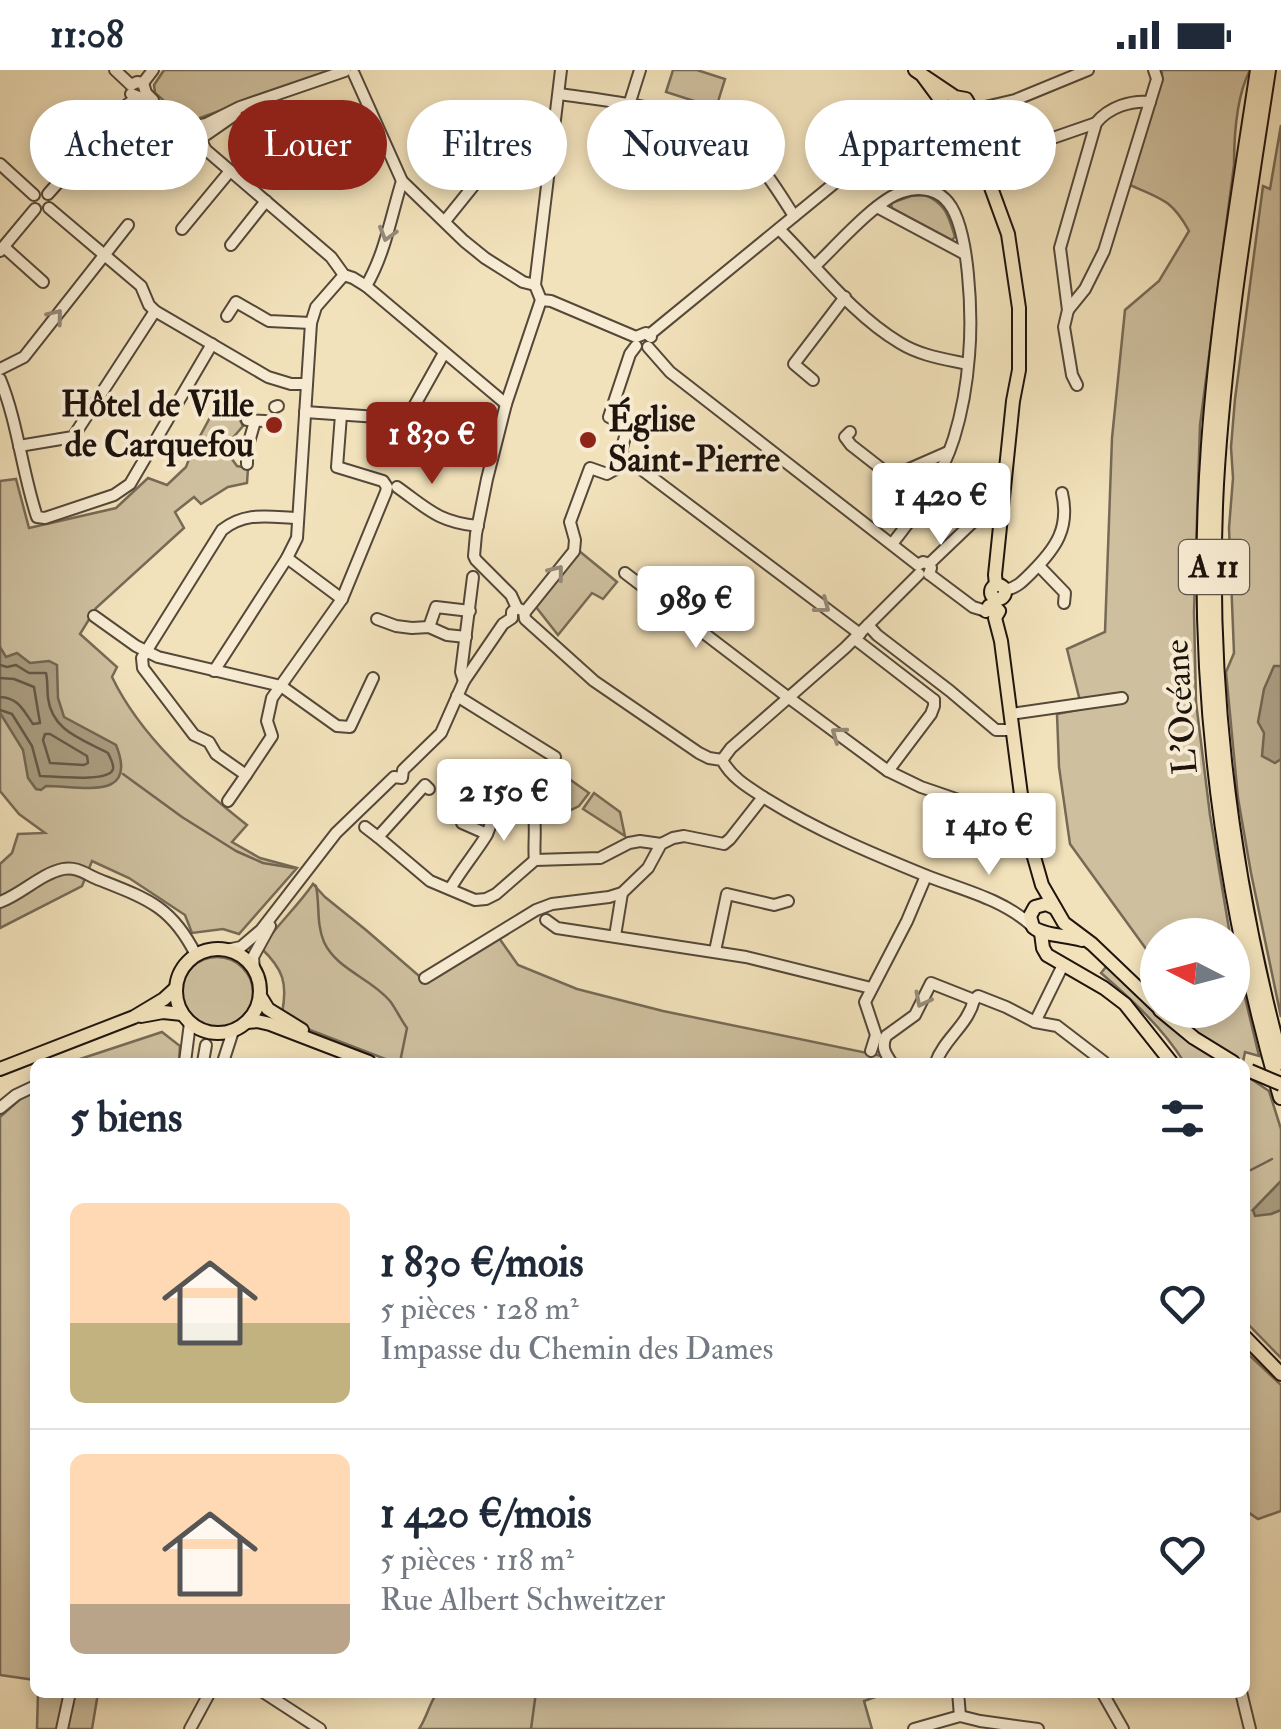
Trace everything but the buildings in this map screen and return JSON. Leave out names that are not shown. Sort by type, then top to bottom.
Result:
[{"type":"highway","name":"L’Océane","points":[[1258,70],[1227,278],[1212,414],[1206,492],[1205,614],[1211,726],[1223,834],[1245,956],[1281,1097]]},
{"type":"highway","name":"L’Océane","points":[[1268,70],[1226,366],[1216,484],[1214,587],[1219,702],[1231,820],[1253,947],[1281,1062]]},
{"type":"main road","points":[[919,73],[940,100]]},
{"type":"main road","points":[[993,190],[1010,242],[1018,294],[1019,370],[995,575],[995,602],[1023,810],[1015,816],[1042,885],[1064,922],[1140,991]]},
{"type":"main road","points":[[1042,885],[1038,905],[1031,912],[1041,930],[1045,952],[1126,1004],[1162,1058]]},
{"type":"main road","points":[[1038,905],[1047,904],[1057,912]]},
{"type":"main road","points":[[1041,930],[1057,926],[1057,912]]},
{"type":"main road","points":[[1041,930],[1092,944]]},
{"type":"main road","points":[[134,1017],[167,1012],[207,1032],[232,1031],[247,1022],[258,1005],[260,987],[254,970],[242,957],[226,950],[196,955],[180,973],[176,988],[186,1019]]},
{"type":"main road","points":[[0,1069],[134,1017],[176,988]]},
{"type":"main road","points":[[260,996],[268,1009],[311,1039]]},
{"type":"main road","points":[[247,1022],[260,1021],[359,1058]]},
{"type":"main road","points":[[1182,1028],[1226,1058]]},
{"type":"main road","points":[[1250,1071],[1281,1084]]},
{"type":"main road","points":[[1250,1339],[1281,1370]]},
{"type":"street","points":[[115,70],[146,100]]},
{"type":"street","points":[[131,100],[153,70]]},
{"type":"street","points":[[561,70],[535,285],[541,300],[506,404],[474,556],[511,595],[520,614],[579,668],[705,757],[722,760]]},
{"type":"street","points":[[631,100],[640,70]]},
{"type":"street","points":[[1015,100],[1088,70]]},
{"type":"street","points":[[1068,310],[1085,289],[1104,250],[1158,79],[1154,70]]},
{"type":"street","points":[[208,126],[240,107],[350,71],[402,181],[485,258],[523,282],[535,285]]},
{"type":"street","points":[[558,94],[597,100]]},
{"type":"street","points":[[1077,384],[1064,327],[1068,310],[1060,248],[1096,123],[1103,114],[1134,101],[1150,102]]},
{"type":"street","points":[[1056,137],[1096,123]]},
{"type":"street","points":[[208,152],[228,169]]},
{"type":"street","points":[[0,164],[34,195]]},
{"type":"street","points":[[182,228],[228,173]]},
{"type":"street","points":[[366,286],[374,272],[402,181]]},
{"type":"street","points":[[48,194],[52,190]]},
{"type":"street","points":[[252,190],[331,257],[344,275],[366,286],[506,404]]},
{"type":"street","points":[[445,222],[470,190]]},
{"type":"street","points":[[775,190],[794,216]]},
{"type":"street","points":[[226,950],[249,942],[341,828],[441,733],[464,681],[502,624],[520,614],[574,551],[570,518],[590,468],[607,474],[616,469],[621,454],[628,426],[610,413],[630,354],[826,190]]},
{"type":"street","points":[[815,266],[877,207],[906,190],[939,194],[951,207],[965,254],[970,321],[960,417],[949,452],[924,502],[892,544]]},
{"type":"street","points":[[48,194],[52,200],[49,208],[41,212],[35,209],[34,195],[48,194]]},
{"type":"street","points":[[231,245],[266,202]]},
{"type":"street","points":[[877,207],[965,254]]},
{"type":"street","points":[[49,208],[141,286],[155,311],[268,377],[306,384]]},
{"type":"street","points":[[35,209],[2,249],[43,282]]},
{"type":"street","points":[[0,369],[24,357],[128,225]]},
{"type":"street","points":[[778,229],[868,319],[901,344],[968,364]]},
{"type":"street","points":[[214,671],[297,538],[311,323],[316,307],[344,275]]},
{"type":"street","points":[[813,380],[794,364],[846,297]]},
{"type":"street","points":[[541,300],[642,342],[670,372],[973,607],[995,602],[1039,566],[1053,549],[1064,525],[1062,493]]},
{"type":"street","points":[[227,316],[236,302],[269,321],[311,323]]},
{"type":"street","points":[[19,446],[73,437],[155,311]]},
{"type":"street","points":[[0,379],[37,517],[45,518],[114,496],[130,484],[212,344]]},
{"type":"street","points":[[305,412],[408,419],[444,354]]},
{"type":"street","points":[[341,415],[337,467],[383,481],[445,520],[478,526]]},
{"type":"street","points":[[246,464],[247,448],[269,418]]},
{"type":"street","points":[[850,432],[845,437],[851,445],[924,502]]},
{"type":"street","points":[[891,477],[949,452]]},
{"type":"street","points":[[621,454],[861,633],[934,702]]},
{"type":"street","points":[[228,801],[272,736],[267,721],[272,698],[342,598],[392,487]]},
{"type":"street","points":[[246,774],[216,754],[209,742],[194,735],[142,668],[142,658],[222,530],[234,520],[248,516],[298,518]]},
{"type":"street","points":[[722,760],[730,748],[861,633],[973,522]]},
{"type":"street","points":[[287,558],[342,598]]},
{"type":"street","points":[[1039,566],[1065,594],[1064,603]]},
{"type":"street","points":[[625,574],[888,771],[1020,827]]},
{"type":"street","points":[[464,681],[461,672],[473,576]]},
{"type":"street","points":[[429,626],[436,607],[470,610]]},
{"type":"street","points":[[94,616],[158,657],[282,686],[337,726],[350,726],[373,678]]},
{"type":"street","points":[[376,618],[396,626],[429,626],[447,635],[466,638]]},
{"type":"street","points":[[861,633],[876,635],[954,694],[1016,752]]},
{"type":"street","points":[[934,702],[954,694]]},
{"type":"street","points":[[457,696],[555,757]]},
{"type":"street","points":[[992,726],[1122,698]]},
{"type":"street","points":[[888,771],[931,714],[934,702]]},
{"type":"street","points":[[722,760],[730,774],[802,821],[926,876],[1007,906],[1041,930]]},
{"type":"street","points":[[523,803],[526,780]]},
{"type":"street","points":[[378,837],[425,784],[429,789]]},
{"type":"street","points":[[365,827],[430,881],[475,900],[486,899],[535,860],[600,858],[629,842],[661,844],[684,836],[724,844],[763,796]]},
{"type":"street","points":[[450,889],[502,804],[523,803],[532,810],[535,860]]},
{"type":"street","points":[[462,823],[487,834]]},
{"type":"street","points":[[425,978],[536,910],[622,893],[648,868],[661,844]]},
{"type":"street","points":[[0,900],[57,871],[72,868],[161,908],[183,931],[196,955]]},
{"type":"street","points":[[886,1058],[877,1050],[865,1002],[926,876]]},
{"type":"street","points":[[615,936],[622,893]]},
{"type":"street","points":[[715,951],[727,894],[774,905],[788,901]]},
{"type":"street","points":[[254,970],[254,956],[286,900]]},
{"type":"street","points":[[1007,906],[1038,905]]},
{"type":"street","points":[[546,920],[557,928],[715,951],[871,988]]},
{"type":"street","points":[[1035,1022],[1062,966]]},
{"type":"street","points":[[877,1050],[886,1036],[914,1015],[931,982],[974,1000]]},
{"type":"street","points":[[938,1058],[972,1012],[978,996],[1035,1022],[1057,1026],[1099,1058]]},
{"type":"street","points":[[185,1058],[186,1019]]},
{"type":"street","points":[[224,1058],[232,1031]]},
{"type":"street","points":[[204,1058],[206,1045]]},
{"type":"street","points":[[0,1108],[30,1088]]},
{"type":"street","points":[[62,1729],[69,1698]]},
{"type":"street","points":[[190,1729],[207,1698]]},
{"type":"street","points":[[272,1698],[320,1729]]},
{"type":"street","points":[[958,1698],[960,1716]]},
{"type":"street","points":[[1105,1698],[1123,1729]]},
{"type":"street","points":[[1242,1698],[1250,1729]]},
{"type":"street","points":[[914,1729],[940,1725],[960,1716],[986,1725],[1038,1729]]},
{"type":"shaded area","points":[[164,70],[333,70],[250,100],[228,100],[228,108],[208,115],[208,100],[163,100],[155,93],[154,85]]},
{"type":"shaded area","points":[[673,70],[697,70],[725,79],[718,100],[691,100],[666,92]]},
{"type":"shaded area","points":[[1160,70],[1250,70],[1237,116],[1200,425],[1194,612],[1196,702],[1227,918],[1140,918],[1140,941],[1070,844],[1059,767],[1057,714],[1082,709],[1067,649],[1105,632],[1112,438],[1125,310],[1159,281],[1189,231],[1165,202],[1130,185]]},
{"type":"shaded area","points":[[1281,125],[1281,1017],[1238,798],[1226,672],[1234,653],[1229,528],[1235,399],[1263,186],[1270,189]]},
{"type":"shaded area","points":[[925,195],[946,212],[955,237],[952,240],[892,208],[891,203]]},
{"type":"shaded area","points":[[214,410],[235,410],[243,426],[224,448],[237,466],[248,468],[247,483],[228,487],[201,504],[194,497],[175,512],[184,528],[96,608],[80,634],[117,667],[112,677],[154,739],[189,776],[247,825],[232,842],[260,858],[297,868],[239,934],[223,929],[192,933],[185,915],[129,878],[92,861],[82,886],[0,928],[0,864],[12,853],[18,834],[45,833],[19,814],[0,791],[0,481],[16,479],[29,528],[116,508],[148,478],[167,485],[186,467]]},
{"type":"shaded area","points":[[578,550],[617,582],[603,599],[592,593],[558,635],[536,607]]},
{"type":"shaded area","points":[[565,776],[589,793],[579,806],[563,814]]},
{"type":"shaded area","points":[[594,793],[620,812],[625,836],[583,809]]},
{"type":"shaded area","points":[[313,884],[426,982],[499,938],[518,965],[577,989],[883,1058],[383,1058],[310,1030],[282,1013],[282,977],[261,948]]},
{"type":"shaded area","points":[[217,957],[242,968],[253,993],[242,1018],[217,1029],[192,1018],[181,993],[192,968]]},
{"type":"shaded area","points":[[1109,963],[1140,994],[1140,1009],[1101,973]]},
{"type":"shaded area","points":[[1250,1018],[1259,1056],[1245,1052],[1244,1058],[1181,1058],[1158,1028],[1250,1028]]},
{"type":"shaded area","points":[[162,1032],[180,1046],[179,1058],[83,1058]]},
{"type":"shaded area","points":[[1250,1078],[1269,1091],[1281,1129],[1281,1181],[1253,1210],[1271,1214],[1281,1210],[1281,1358],[1250,1326]]},
{"type":"shaded area","points":[[30,1090],[30,1679],[0,1675],[0,1117]]},
{"type":"shaded area","points":[[1250,1356],[1281,1385],[1281,1511],[1258,1519],[1250,1513]]},
{"type":"shaded area","points":[[38,1698],[97,1698],[92,1729],[37,1729]]},
{"type":"shaded area","points":[[434,1698],[872,1698],[864,1701],[872,1729],[419,1729]]},
{"type":"water","points":[[0,647],[6,657],[17,653],[30,663],[49,661],[57,665],[58,698],[64,717],[116,745],[121,763],[120,775],[113,783],[103,787],[36,789],[28,778],[23,750],[0,713]]},
{"type":"water","points":[[1274,666],[1281,666],[1281,759],[1275,763],[1262,756],[1264,733],[1258,722],[1264,689]]},
{"type":"water","points":[[1281,1181],[1281,1210],[1255,1216],[1253,1210]]},
{"type":"waterway","points":[[123,774],[236,851],[263,863],[293,868]]},
{"type":"waterway","points":[[313,884],[322,935],[330,952],[382,993],[407,1028],[401,1058]]},
{"type":"waterway","points":[[1250,1170],[1272,1159]]},
{"type":"waterway","points":[[531,1729],[535,1698]]},
{"type":"place","name":"Hôtel de Ville de Carquefou","points":[[274,425]]},
{"type":"place","name":"Église Saint-Pierre","points":[[588,440]]}]
